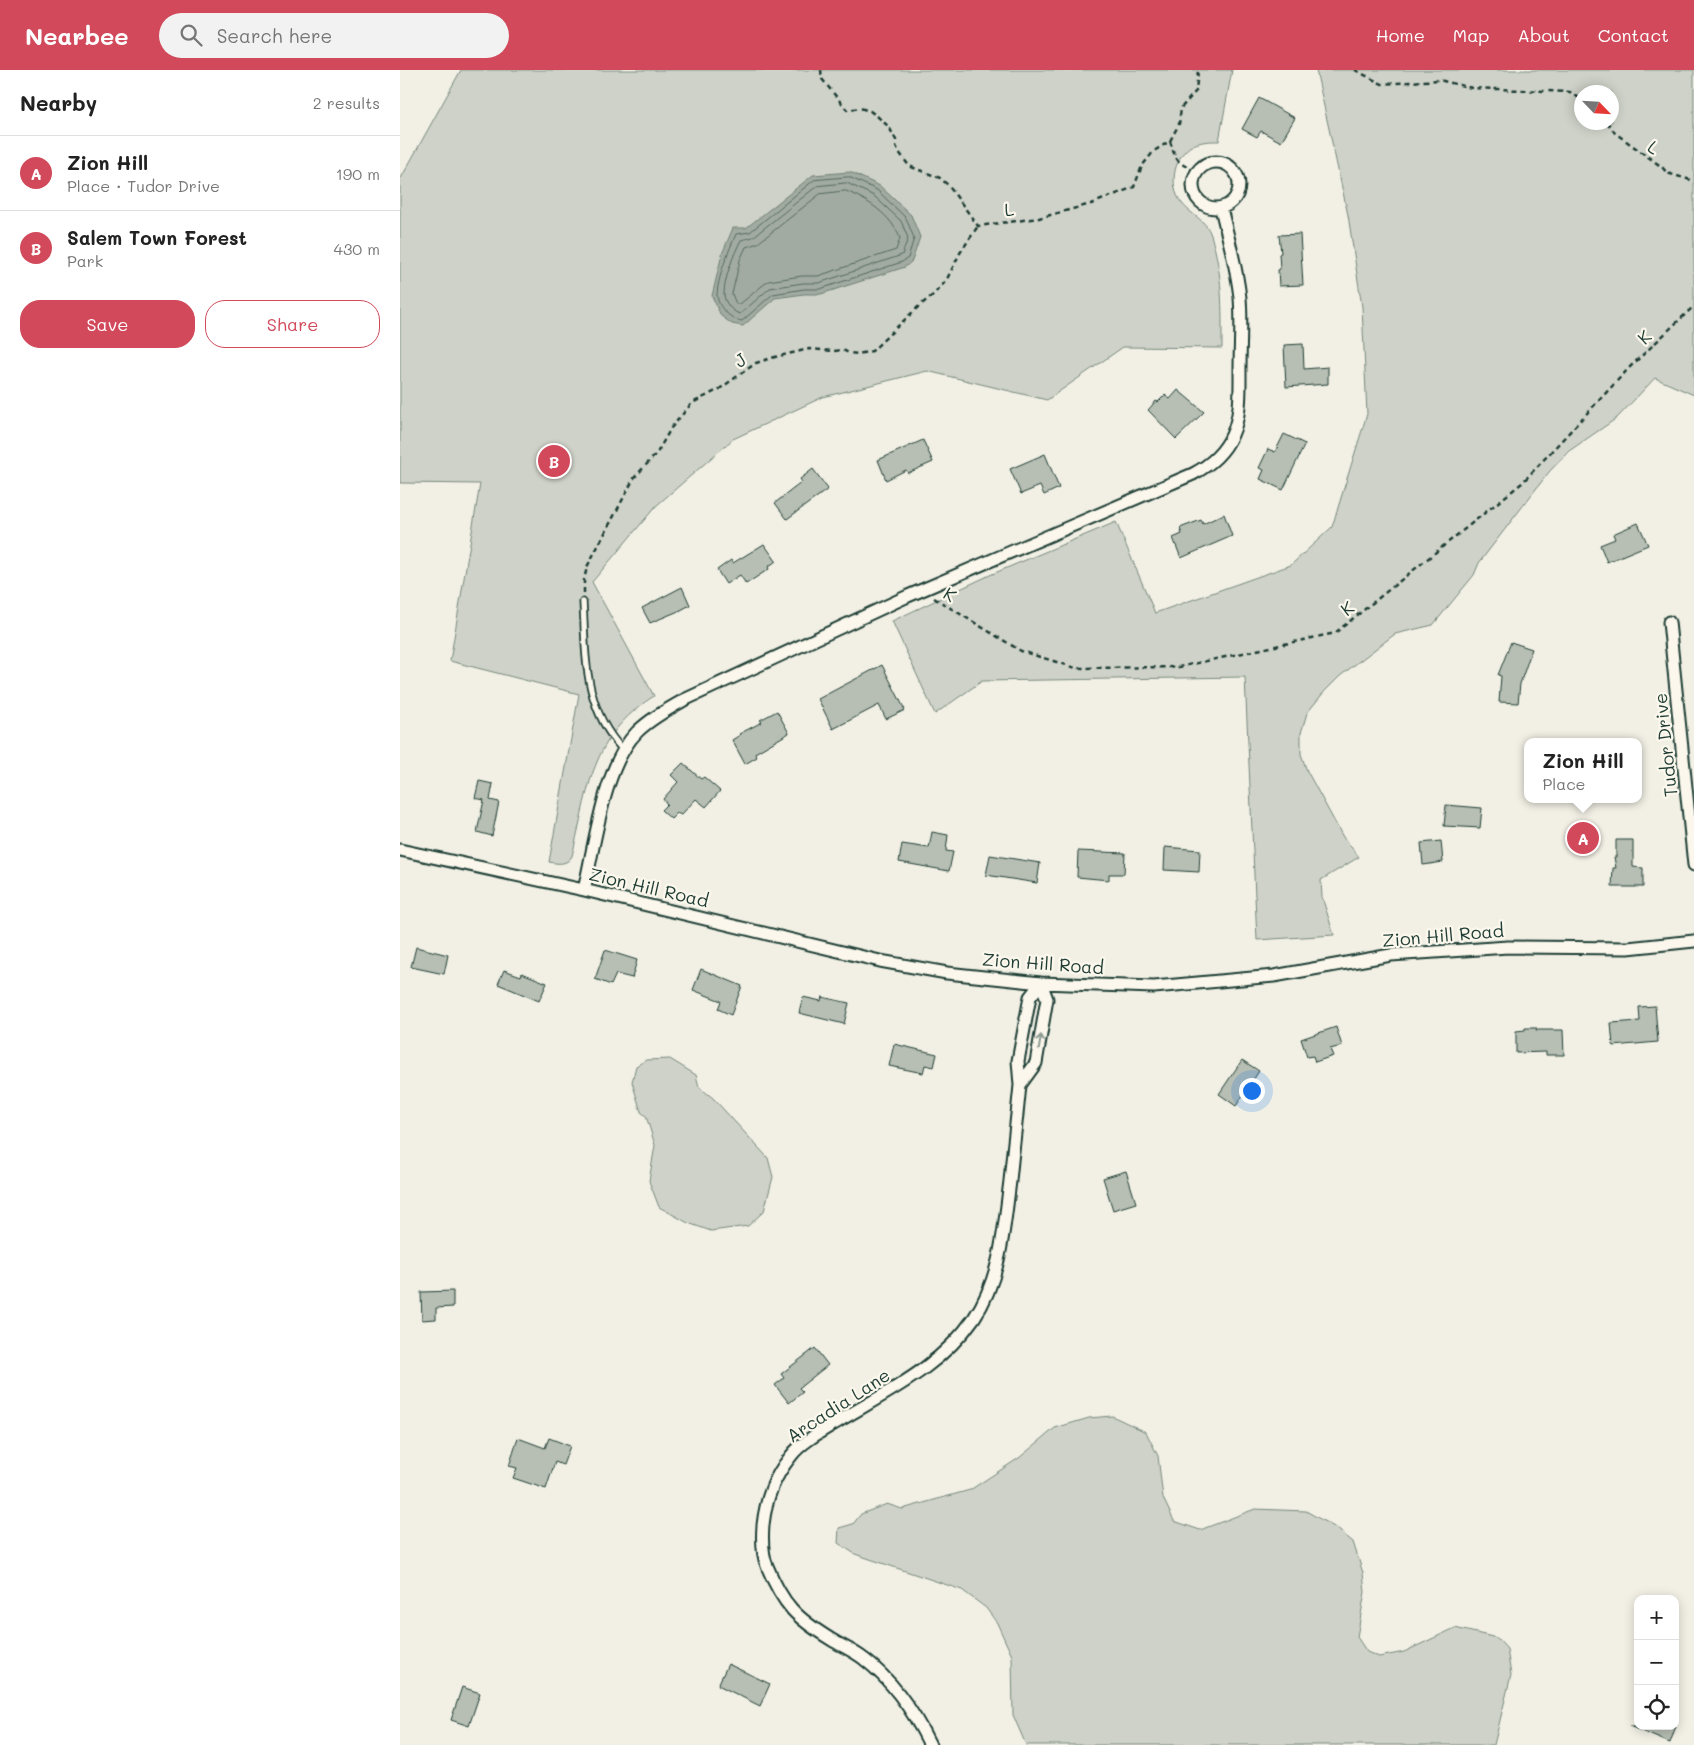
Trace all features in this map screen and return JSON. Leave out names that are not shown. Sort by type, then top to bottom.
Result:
[{"type":"street","points":[[1216,161],[1224,162],[1235,172],[1238,179],[1237,194],[1234,200],[1221,208],[1205,206],[1198,201],[1192,187],[1196,171],[1202,166],[1216,161]]},
{"type":"street","points":[[584,890],[604,799],[614,768],[623,750],[638,731],[657,715],[684,700],[921,591],[1193,474],[1212,462],[1220,454],[1227,445],[1236,424],[1239,399],[1241,318],[1235,264],[1221,208]]},
{"type":"street","name":"Tudor Drive","points":[[1669,622],[1694,865]]},
{"type":"street","name":"Zion Hill Road","points":[[400,850],[584,890],[888,962],[947,973],[1041,983],[1154,987],[1274,976],[1391,955],[1508,947],[1628,948],[1694,941]]},
{"type":"street","name":"Arcadia Lane","points":[[930,1745],[919,1722],[894,1687],[864,1659],[806,1622],[786,1605],[766,1563],[762,1539],[764,1516],[768,1494],[777,1476],[792,1454],[817,1434],[918,1374],[941,1356],[960,1337],[975,1316],[995,1271],[1002,1244],[1020,1085],[1018,1061],[1030,997],[1041,983]]},
{"type":"street","name":"Arcadia Lane","points":[[1020,1085],[1036,1063],[1047,999],[1041,983]]},
{"type":"lane","points":[[583,602],[587,671],[590,686],[604,727],[623,750]]},
{"type":"path","points":[[821,70],[822,79],[847,110],[860,108],[870,111],[877,116],[889,127],[896,140],[899,152],[909,166],[940,178],[948,185],[978,226]]},
{"type":"path","name":"L","points":[[978,226],[1039,218],[1072,210],[1134,187],[1142,166],[1154,152],[1170,141],[1179,124],[1181,108],[1196,90],[1198,70]]},
{"type":"path","points":[[1355,70],[1382,84],[1439,80],[1455,82],[1472,88],[1570,92],[1574,95]]},
{"type":"path","name":"L","points":[[1613,130],[1668,173],[1694,181]]},
{"type":"path","points":[[1170,141],[1175,156],[1181,165],[1196,171]]},
{"type":"path","name":"J","points":[[583,602],[584,580],[587,567],[634,478],[657,453],[671,428],[692,403],[718,390],[756,363],[771,358],[809,349],[843,350],[858,354],[872,351],[946,281],[960,253],[978,226]]},
{"type":"path","name":"K","points":[[921,591],[1021,651],[1076,668],[1179,667],[1335,633],[1522,483],[1630,368],[1694,306]]},
{"type":"shaded area","points":[[461,70],[1232,70],[1219,141],[1200,143],[1186,150],[1177,163],[1174,179],[1177,195],[1181,202],[1202,221],[1211,235],[1220,278],[1222,348],[1123,347],[1047,400],[927,371],[823,397],[733,439],[656,506],[592,582],[654,696],[633,712],[604,747],[595,766],[589,786],[572,856],[568,861],[562,863],[549,862],[579,694],[450,661],[480,484],[400,483],[400,180]]},
{"type":"shaded area","points":[[1316,70],[1694,70],[1694,395],[1655,378],[1617,418],[1569,451],[1549,472],[1479,563],[1474,575],[1433,625],[1395,634],[1340,676],[1307,713],[1301,733],[1301,754],[1307,771],[1343,837],[1359,857],[1321,880],[1322,897],[1334,935],[1257,940],[1245,677],[982,681],[935,714],[892,621],[990,575],[1116,522],[1155,613],[1291,565],[1332,527],[1367,414],[1362,307],[1348,215]]},
{"type":"shaded area","points":[[670,1059],[696,1075],[699,1087],[713,1098],[768,1158],[773,1177],[764,1211],[748,1226],[711,1231],[688,1223],[659,1207],[649,1181],[655,1145],[646,1116],[641,1112],[632,1082],[636,1066],[646,1060]]},
{"type":"shaded area","points":[[1112,1416],[1146,1432],[1158,1456],[1163,1498],[1174,1521],[1200,1530],[1255,1509],[1306,1511],[1336,1528],[1353,1542],[1363,1573],[1365,1592],[1357,1637],[1367,1652],[1379,1657],[1404,1652],[1455,1628],[1497,1638],[1507,1649],[1511,1675],[1494,1745],[1026,1745],[1013,1715],[1012,1656],[997,1623],[986,1608],[962,1590],[855,1554],[838,1543],[839,1528],[853,1524],[861,1514],[887,1504],[902,1509],[970,1490],[1019,1458],[1055,1428],[1089,1418]]},
{"type":"water","points":[[850,172],[880,186],[911,215],[920,237],[912,261],[905,267],[821,294],[775,298],[743,326],[732,324],[721,316],[712,296],[722,254],[733,228],[746,228],[813,175]]},
{"type":"building","points":[[1259,98],[1295,118],[1281,142],[1261,131],[1257,137],[1242,129]]},
{"type":"building","points":[[1300,234],[1303,285],[1279,286],[1278,270],[1280,269],[1279,254],[1281,253],[1279,235]]},
{"type":"building","points":[[1303,344],[1304,369],[1328,367],[1328,384],[1286,387],[1284,345]]},
{"type":"building","points":[[1178,390],[1204,412],[1176,439],[1148,410],[1165,395],[1170,399]]},
{"type":"building","points":[[1284,434],[1305,444],[1283,490],[1260,479],[1264,470],[1259,468],[1268,449],[1275,452]]},
{"type":"building","points":[[923,440],[933,462],[908,473],[906,470],[886,480],[878,460]]},
{"type":"building","points":[[1045,454],[1059,488],[1044,495],[1040,486],[1021,494],[1010,469]]},
{"type":"building","points":[[813,469],[828,489],[787,519],[775,503],[802,482],[800,479]]},
{"type":"building","points":[[1224,514],[1232,536],[1181,558],[1173,538],[1182,534],[1180,528],[1201,520],[1203,524]]},
{"type":"building","points":[[1638,523],[1648,545],[1607,562],[1600,545],[1615,539],[1613,534]]},
{"type":"building","points":[[764,544],[776,561],[768,567],[769,569],[746,584],[740,575],[726,584],[717,570],[731,560],[733,563]]},
{"type":"building","points":[[682,587],[690,605],[650,623],[642,608]]},
{"type":"building","points":[[1511,642],[1532,649],[1520,684],[1518,703],[1499,702],[1501,676],[1498,675]]},
{"type":"building","points":[[882,665],[905,710],[886,719],[879,705],[833,729],[818,699]]},
{"type":"building","points":[[777,711],[789,733],[755,753],[757,757],[745,764],[732,740],[739,734],[762,722],[760,720]]},
{"type":"building","points":[[683,763],[701,779],[704,777],[720,791],[706,807],[696,799],[681,815],[677,813],[671,819],[661,810],[667,804],[663,799],[678,782],[671,775]]},
{"type":"building","points":[[479,781],[493,784],[490,800],[499,802],[492,836],[477,832],[484,800],[475,798]]},
{"type":"building","points":[[1446,805],[1482,808],[1480,828],[1444,826]]},
{"type":"building","points":[[932,832],[948,835],[946,851],[953,852],[949,871],[899,862],[902,844],[929,848]]},
{"type":"building","points":[[1616,840],[1633,840],[1633,867],[1643,868],[1643,887],[1612,887],[1613,868],[1616,868],[1614,857],[1616,857]]},
{"type":"building","points":[[1441,841],[1443,862],[1423,865],[1421,843]]},
{"type":"building","points":[[1165,847],[1200,850],[1199,872],[1164,870]]},
{"type":"building","points":[[1078,851],[1125,853],[1124,874],[1109,874],[1109,880],[1077,877]]},
{"type":"building","points":[[990,855],[1040,863],[1037,883],[986,875]]},
{"type":"building","points":[[416,947],[448,955],[444,974],[411,967]]},
{"type":"building","points":[[605,950],[637,960],[632,978],[616,974],[611,985],[595,979]]},
{"type":"building","points":[[701,969],[742,986],[731,1015],[718,1009],[721,1001],[693,990]]},
{"type":"building","points":[[504,970],[521,976],[522,973],[547,983],[539,1001],[498,984]]},
{"type":"building","points":[[803,997],[821,1001],[822,997],[849,1003],[844,1024],[799,1013]]},
{"type":"building","points":[[1655,1006],[1658,1042],[1613,1046],[1611,1023],[1640,1021],[1639,1007]]},
{"type":"building","points":[[1336,1027],[1342,1046],[1330,1049],[1333,1056],[1315,1062],[1313,1056],[1307,1057],[1301,1039]]},
{"type":"building","points":[[1525,1028],[1563,1030],[1564,1055],[1546,1055],[1546,1052],[1516,1053],[1516,1031],[1525,1030]]},
{"type":"building","points":[[894,1044],[937,1054],[934,1067],[925,1065],[923,1073],[889,1066]]},
{"type":"building","points":[[1242,1060],[1259,1071],[1236,1106],[1219,1094]]},
{"type":"building","points":[[1126,1171],[1136,1203],[1113,1210],[1103,1178]]},
{"type":"building","points":[[453,1291],[453,1307],[436,1308],[436,1319],[422,1320],[421,1292]]},
{"type":"building","points":[[815,1348],[828,1365],[799,1388],[803,1392],[789,1403],[775,1385],[784,1378],[781,1374]]},
{"type":"building","points":[[518,1438],[545,1448],[549,1438],[570,1446],[563,1465],[555,1462],[546,1489],[513,1478],[517,1468],[509,1466]]},
{"type":"building","points":[[728,1664],[770,1684],[760,1706],[718,1685]]},
{"type":"building","points":[[462,1687],[480,1693],[469,1726],[451,1720]]},
{"type":"building","points":[[1639,1730],[1675,1730],[1670,1743]]},
{"type":"place","name":"Salem Town Forest","points":[[554,461]]},
{"type":"place","name":"Zion Hill","points":[[1583,838]]}]
